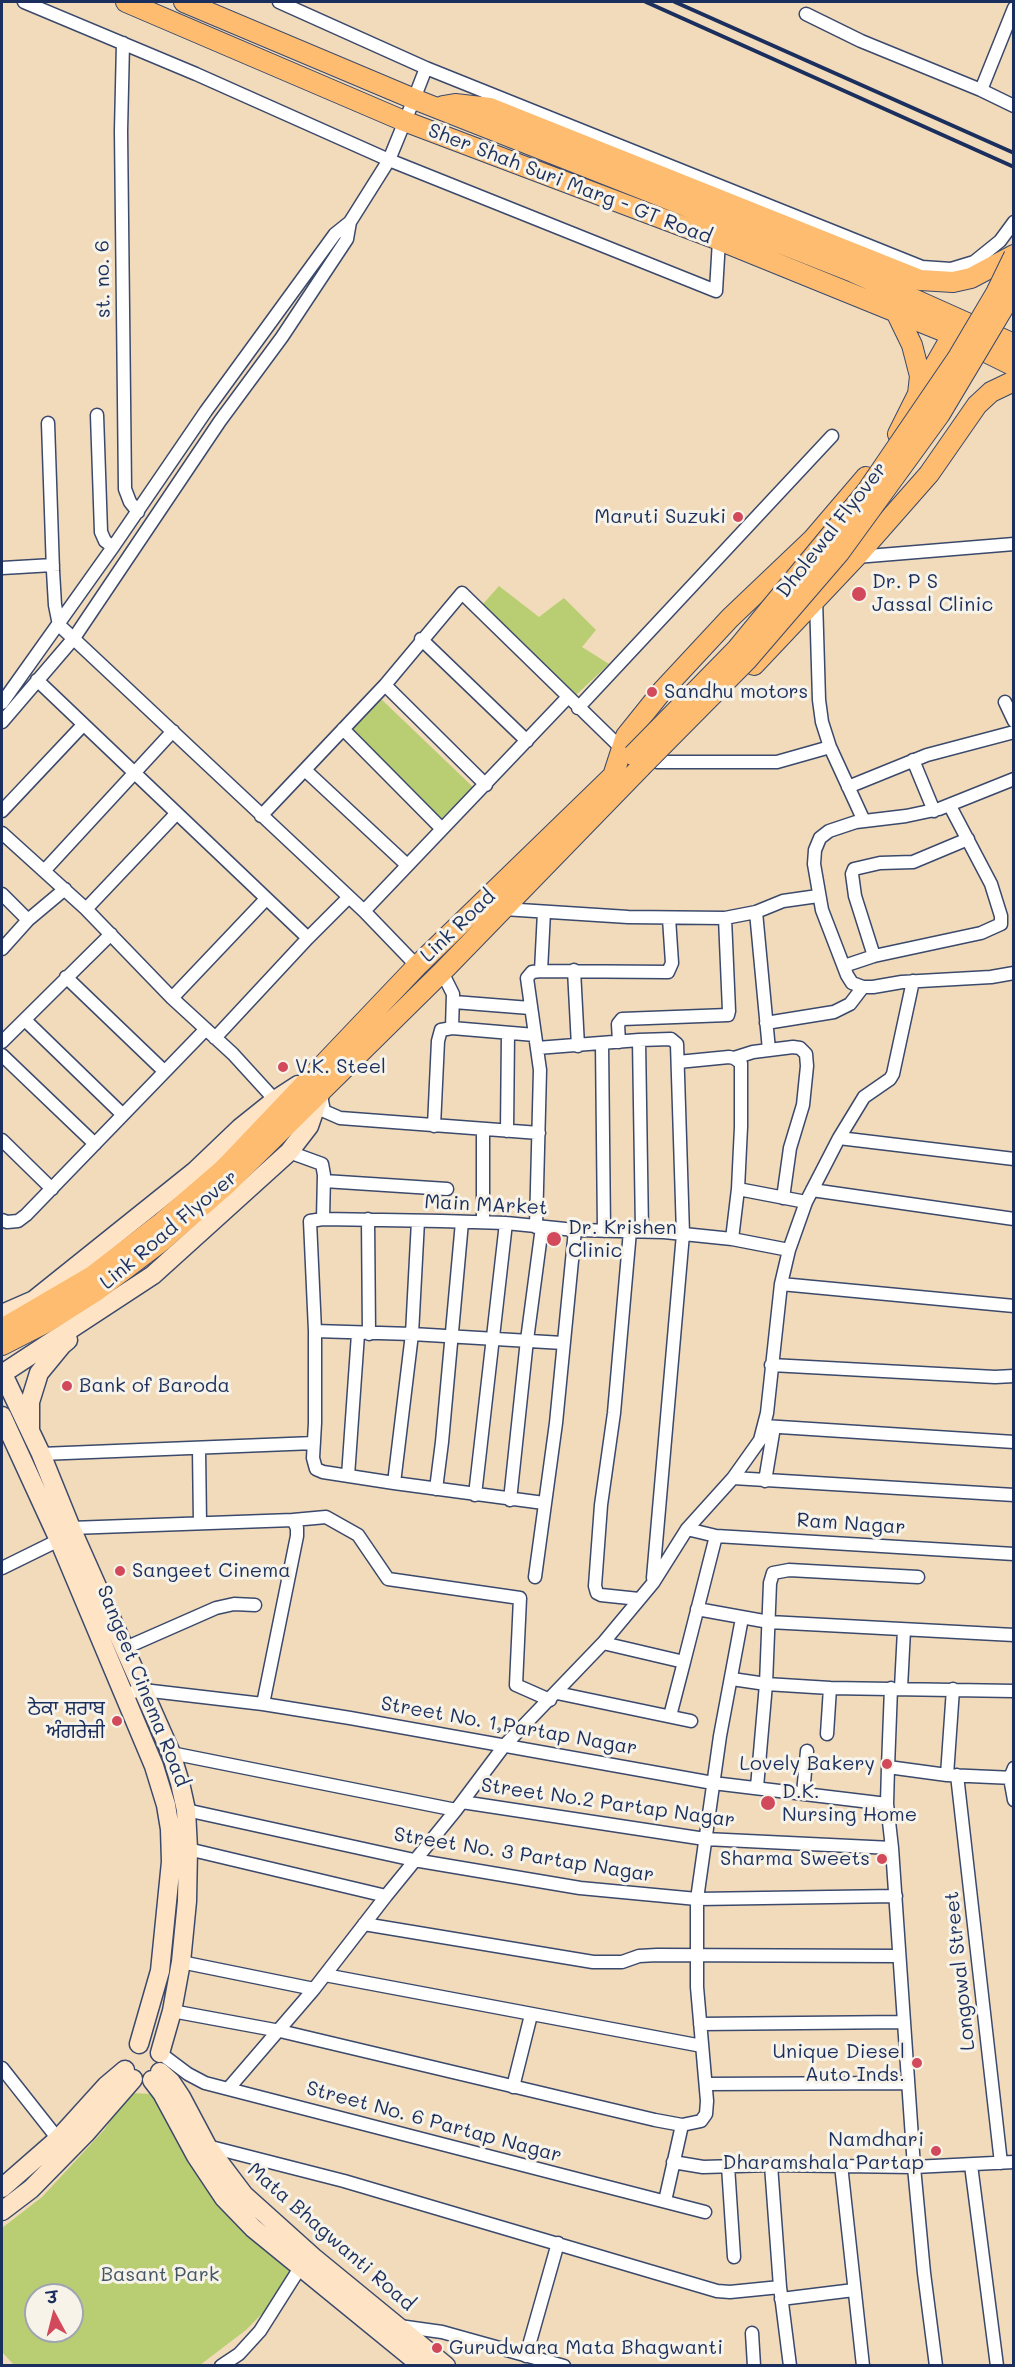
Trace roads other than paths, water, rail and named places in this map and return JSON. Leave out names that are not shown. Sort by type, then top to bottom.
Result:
[{"type":"main road","name":"Sher Shah Suri Marg - GT Road","points":[[126,2],[405,121],[719,240],[896,312],[1013,343]]},
{"type":"main road","name":"Sher Shah Suri Marg - GT Road","points":[[184,2],[414,99],[853,272],[957,328],[1008,363]]},
{"type":"main road","points":[[434,107],[455,104],[490,108],[920,280],[953,282],[971,278],[1014,256]]},
{"type":"main road","name":"Dholewal Flyover","points":[[616,782],[736,650],[867,491],[957,359],[996,293],[1014,256]]},
{"type":"main road","name":"Dholewal Flyover","points":[[638,758],[747,660],[839,553],[940,414],[1014,290]]},
{"type":"main road","points":[[896,312],[912,345],[920,376],[918,394]]},
{"type":"main road","points":[[957,328],[918,394],[898,435],[864,480],[813,539],[730,618],[663,690],[626,735],[638,758],[816,599],[856,557],[929,474],[1008,363],[1013,343]]},
{"type":"main road","points":[[976,405],[991,392],[1014,381]]},
{"type":"main road","name":"Link Road","points":[[320,1094],[504,909],[616,782]]},
{"type":"main road","name":"Link Road","points":[[306,1080],[417,966],[616,782]]},
{"type":"main road","name":"Link Road Flyover","points":[[2,1345],[47,1322],[96,1291],[162,1241],[228,1183],[306,1080]]},
{"type":"main road","name":"Link Road Flyover","points":[[2,1329],[94,1275],[160,1224],[225,1168],[279,1113],[320,1094]]},
{"type":"street","points":[[24,2],[389,160],[716,291],[719,240]]},
{"type":"street","points":[[279,2],[426,68],[922,267],[951,269],[974,262],[1000,241],[1014,222]]},
{"type":"street","points":[[981,90],[1014,8]]},
{"type":"street","points":[[806,14],[861,41],[981,90],[1014,106]]},
{"type":"street","name":"st. no. 6","points":[[123,43],[121,131],[125,489],[130,502],[138,512]]},
{"type":"street","points":[[2,703],[138,512],[206,411],[335,234],[350,222],[389,160],[426,68]]},
{"type":"street","points":[[2,722],[74,638],[220,421],[282,337],[347,239],[350,222]]},
{"type":"street","points":[[97,415],[101,532],[105,541],[113,547]]},
{"type":"street","points":[[48,423],[55,605],[59,625],[350,897],[417,966]]},
{"type":"street","points":[[578,708],[832,436]]},
{"type":"street","points":[[856,557],[1014,544]]},
{"type":"street","points":[[2,568],[53,565]]},
{"type":"street","points":[[261,816],[385,685],[462,593],[578,708],[638,758],[777,762],[830,747]]},
{"type":"street","points":[[816,599],[820,711],[830,747],[864,821]]},
{"type":"street","points":[[422,639],[527,741]]},
{"type":"street","points":[[37,680],[133,774],[308,938]]},
{"type":"street","points":[[385,685],[486,785]]},
{"type":"street","points":[[364,911],[568,697]]},
{"type":"street","points":[[1005,702],[1014,721]]},
{"type":"street","points":[[2,810],[83,725]]},
{"type":"street","points":[[343,729],[442,829]]},
{"type":"street","points":[[44,871],[173,731]]},
{"type":"street","points":[[848,787],[943,750],[1014,732]]},
{"type":"street","points":[[913,760],[934,811]]},
{"type":"street","points":[[305,770],[407,865]]},
{"type":"street","points":[[1014,779],[934,811],[864,821],[829,831],[820,838],[815,850],[814,864],[818,896],[852,983],[863,987],[913,981],[991,977],[1014,973]]},
{"type":"street","points":[[844,966],[874,956],[999,927],[1001,916],[991,884],[950,806]]},
{"type":"street","points":[[86,909],[176,814]]},
{"type":"street","points":[[2,833],[86,909],[172,998],[233,1054],[279,1113],[240,1128],[195,1172],[34,1300],[2,1314]]},
{"type":"street","points":[[874,956],[855,896],[852,874],[854,869],[872,864],[913,862],[968,839]]},
{"type":"street","points":[[3,944],[65,889]]},
{"type":"street","points":[[2,894],[28,920]]},
{"type":"street","points":[[504,909],[669,918],[724,918],[756,912],[783,901],[818,896]]},
{"type":"street","points":[[2,1220],[18,1221],[52,1189],[164,1071],[210,1033],[350,897]]},
{"type":"street","points":[[172,998],[266,899]]},
{"type":"street","points":[[541,971],[544,912]]},
{"type":"street","points":[[756,912],[769,1050]]},
{"type":"street","points":[[510,1500],[539,1227],[540,1070],[527,978],[532,972],[541,971],[668,972],[672,963],[669,918]]},
{"type":"street","points":[[619,1042],[618,1024],[622,1019],[718,1017],[729,1013],[724,918]]},
{"type":"street","points":[[2,1042],[111,934]]},
{"type":"street","points":[[574,970],[578,1046]]},
{"type":"street","points":[[442,972],[452,988],[452,1028]]},
{"type":"street","points":[[66,977],[164,1071]]},
{"type":"street","points":[[765,1481],[771,1365],[789,1250],[806,1202],[839,1138],[864,1097],[890,1080],[893,1074],[913,981]]},
{"type":"street","points":[[766,1023],[834,1012],[849,1004],[863,987]]},
{"type":"street","points":[[453,1002],[530,1008]]},
{"type":"street","points":[[25,1020],[122,1114]]},
{"type":"street","points":[[434,1126],[441,1030],[452,1028],[535,1035]]},
{"type":"street","points":[[507,1131],[508,1033]]},
{"type":"street","points":[[537,1048],[639,1040],[671,1039],[675,1041],[678,1062],[683,1234],[653,1582]]},
{"type":"street","points":[[639,1040],[636,1231],[601,1505],[595,1586],[597,1593],[606,1597],[639,1599]]},
{"type":"street","points":[[602,1044],[604,1231]]},
{"type":"street","points":[[678,1062],[734,1058],[769,1050],[800,1048],[807,1058],[803,1105],[790,1148],[783,1198]]},
{"type":"street","points":[[2,1055],[94,1144]]},
{"type":"street","points":[[732,1239],[738,1189],[742,1068],[741,1063],[734,1058]]},
{"type":"street","points":[[320,1094],[324,1111],[340,1118],[539,1133]]},
{"type":"street","points":[[2,1373],[153,1275],[289,1152],[309,1126],[320,1094]]},
{"type":"street","points":[[483,1129],[483,1222]]},
{"type":"street","points":[[839,1138],[1014,1159]]},
{"type":"street","points":[[2,1140],[52,1189]]},
{"type":"street","points":[[289,1152],[319,1161],[323,1168],[323,1219],[310,1221],[315,1331],[313,1464],[316,1469],[394,1483],[544,1503]]},
{"type":"street","points":[[324,1181],[447,1189]]},
{"type":"street","points":[[738,1189],[806,1202]]},
{"type":"street","points":[[812,1190],[1014,1219]]},
{"type":"street","name":"Main MArket","points":[[323,1219],[462,1221],[575,1230],[683,1234],[732,1239],[789,1250]]},
{"type":"street","points":[[348,1476],[363,1334],[368,1219]]},
{"type":"street","points":[[394,1483],[412,1334],[418,1221]]},
{"type":"street","points":[[436,1489],[462,1221]]},
{"type":"street","points":[[475,1495],[506,1223]]},
{"type":"street","points":[[535,1577],[556,1423],[575,1230]]},
{"type":"street","points":[[29,1434],[30,1402],[39,1373],[62,1345],[149,1283],[153,1275]]},
{"type":"street","points":[[782,1284],[1014,1306]]},
{"type":"street","points":[[315,1331],[563,1343]]},
{"type":"street","points":[[771,1365],[995,1377],[1014,1376]]},
{"type":"street","name":"Sangeet Cinema Road","points":[[2,1373],[29,1434],[41,1454],[65,1534],[124,1694],[154,1766],[166,1805],[170,1829],[171,1862],[160,1971],[139,2044],[128,2050],[124,2063],[146,2071],[172,2011],[181,1962],[187,1901],[186,1810],[171,1753],[124,1648],[65,1534],[4,1424]]},
{"type":"street","points":[[769,1427],[1014,1442]]},
{"type":"street","points":[[228,2089],[314,1989],[504,1746],[603,1643],[653,1582],[687,1529],[733,1478],[769,1427]]},
{"type":"street","points":[[41,1454],[314,1443]]},
{"type":"street","points":[[200,1449],[200,1523]]},
{"type":"street","points":[[733,1478],[1014,1495]]},
{"type":"street","points":[[2,1568],[65,1534],[200,1523],[326,1517],[358,1535],[388,1579],[520,1598],[516,1685],[554,1696],[691,1721]]},
{"type":"street","points":[[263,1704],[297,1536],[297,1528],[293,1520]]},
{"type":"street","name":"Ram Nagar","points":[[687,1529],[716,1536],[1014,1554]]},
{"type":"street","points":[[670,1716],[716,1536]]},
{"type":"street","points":[[757,1787],[766,1684],[771,1577],[776,1572],[789,1570],[918,1577]]},
{"type":"street","points":[[124,1648],[216,1608],[234,1604],[255,1605]]},
{"type":"street","points":[[697,1609],[769,1622],[1014,1635]]},
{"type":"street","points":[[172,2011],[279,2031],[682,2125],[701,2121],[706,2114],[706,2084],[695,1956],[697,1899],[720,1736],[742,1618]]},
{"type":"street","points":[[904,1630],[888,1767],[887,1804],[896,1896],[914,2167],[936,2366]]},
{"type":"street","points":[[603,1643],[684,1662]]},
{"type":"street","points":[[732,1679],[766,1684],[830,1688],[1014,1691]]},
{"type":"street","points":[[827,1734],[830,1688]]},
{"type":"street","name":"Longowal Street","points":[[953,1689],[952,1775],[1007,2162]]},
{"type":"street","name":"Street No. 1,Partap Nagar","points":[[124,1694],[143,1690],[263,1704],[713,1783],[887,1804]]},
{"type":"street","points":[[803,1793],[807,1751]]},
{"type":"street","name":"Street No.2 Partap Nagar","points":[[171,1753],[459,1806],[705,1839],[892,1848]]},
{"type":"street","points":[[888,1767],[952,1775],[1012,1775],[1014,1800]]},
{"type":"street","name":"Street No. 3 Partap Nagar","points":[[186,1810],[414,1860],[580,1888],[697,1899],[896,1896]]},
{"type":"street","points":[[188,1849],[319,1878],[386,1896]]},
{"type":"street","points":[[364,1924],[593,1962],[622,1962],[639,1956],[899,1956]]},
{"type":"street","points":[[181,1962],[314,1989]]},
{"type":"street","points":[[325,1975],[702,2046]]},
{"type":"street","points":[[513,2087],[531,2015]]},
{"type":"street","points":[[700,2024],[903,2022]]},
{"type":"street","points":[[2,2211],[31,2189],[146,2071],[152,2045],[139,2044]]},
{"type":"street","points":[[2,2068],[58,2139]]},
{"type":"street","points":[[2,2188],[58,2139],[106,2086],[146,2071]]},
{"type":"street","points":[[146,2071],[162,2093],[196,2156],[224,2198],[253,2228],[305,2260],[422,2366]]},
{"type":"street","name":"Street No. 6 Partap Nagar","points":[[146,2071],[198,2080],[705,2212]]},
{"type":"street","name":"Mata Bhagwanti Road","points":[[146,2071],[171,2082],[207,2146],[244,2195],[305,2260],[398,2326],[446,2366]]},
{"type":"street","points":[[706,2084],[908,2084]]},
{"type":"street","points":[[665,2201],[682,2125]]},
{"type":"street","points":[[207,2146],[344,2181],[717,2291],[781,2293],[854,2290]]},
{"type":"street","points":[[674,2163],[692,2166],[914,2167],[1007,2162]]},
{"type":"street","points":[[771,2165],[781,2293],[790,2366]]},
{"type":"street","points":[[841,2165],[863,2366]]},
{"type":"street","points":[[972,2165],[997,2366]]},
{"type":"street","points":[[728,2166],[734,2257]]},
{"type":"street","points":[[526,2356],[558,2243]]},
{"type":"street","points":[[221,2366],[239,2354],[260,2331],[305,2260]]},
{"type":"street","points":[[398,2326],[442,2332],[564,2366]]},
{"type":"street","points":[[752,2333],[754,2366]]},
{"type":"railway","points":[[646,2],[1014,167]]},
{"type":"railway","points":[[675,2],[1014,153]]},
{"type":"place","name":"Maruti Suzuki","points":[[738,517]]},
{"type":"place","name":"Dr. P S Jassal Clinic","points":[[859,594]]},
{"type":"place","name":"Sandhu motors","points":[[652,692]]},
{"type":"place","name":"V.K. Steel","points":[[283,1067]]},
{"type":"place","name":"Dr. Krishen Clinic","points":[[554,1239]]},
{"type":"place","name":"Bank of Baroda","points":[[67,1386]]},
{"type":"place","name":"Sangeet Cinema","points":[[120,1571]]},
{"type":"place","name":"ਠੇਕਾ ਸ਼ਰਾਬ ਅੰਗਰੇਜ਼ੀ","points":[[117,1721]]},
{"type":"place","name":"Lovely Bakery","points":[[887,1764]]},
{"type":"place","name":"D.K. Nursing Home","points":[[768,1803]]},
{"type":"place","name":"Sharma Sweets","points":[[882,1859]]},
{"type":"place","name":"Unique Diesel Auto Inds.","points":[[917,2063]]},
{"type":"place","name":"Namdhari Dharamshala Partap","points":[[936,2151]]},
{"type":"place","name":"Gurudwara Mata Bhagwanti","points":[[437,2348]]},
{"type":"park label","name":"Basant Park","points":[[160,2275]]}]
